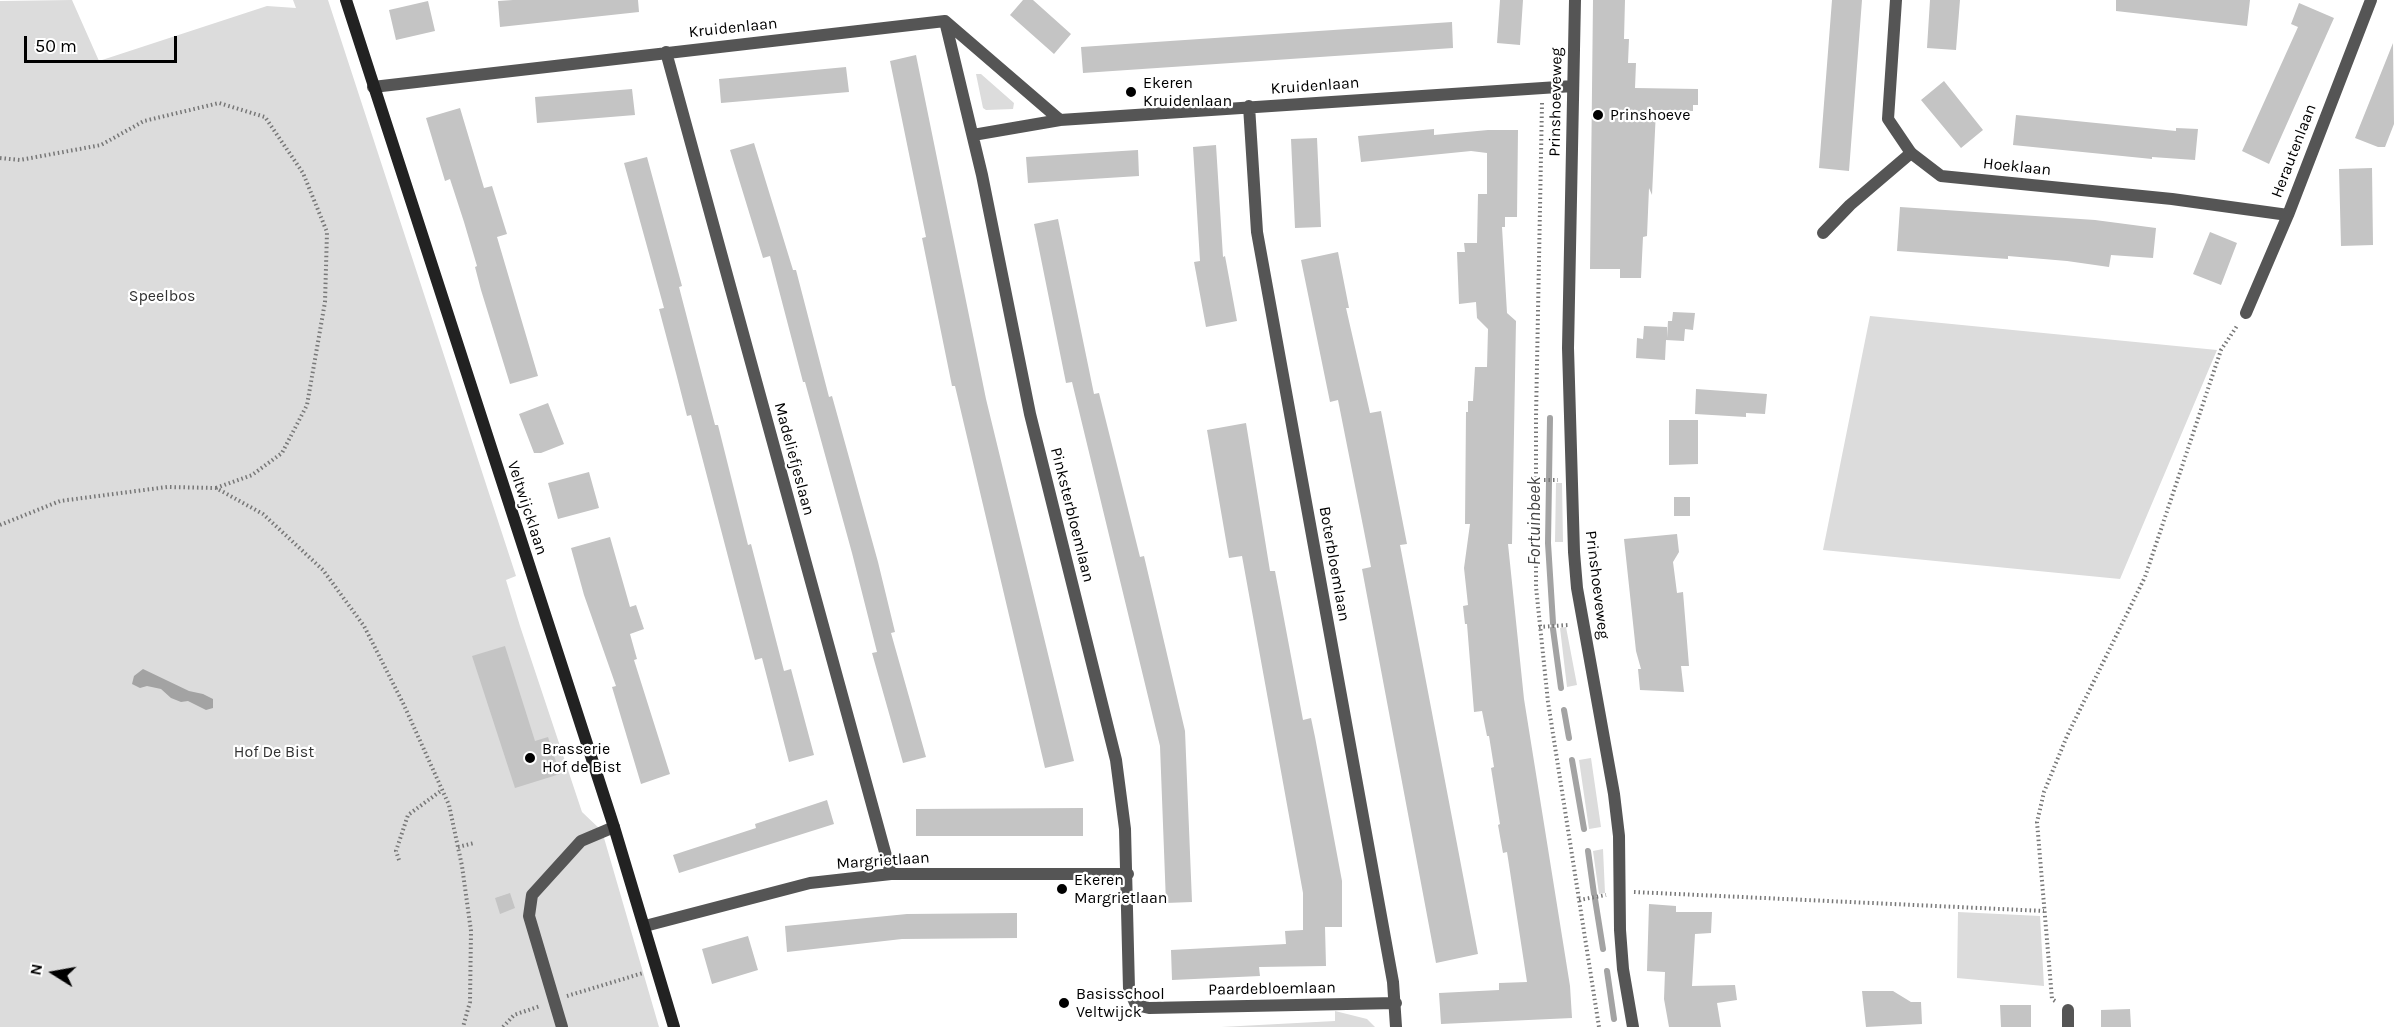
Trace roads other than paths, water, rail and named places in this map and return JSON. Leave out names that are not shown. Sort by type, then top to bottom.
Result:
[{"type":"street","name":"Veltwijcklaan","points":[[346,0],[614,827],[674,1027]]},
{"type":"street","name":"Prinshoeveweg","points":[[1575,0],[1568,348],[1574,552],[1577,588],[1614,794],[1619,836],[1623,969],[1633,1027]]},
{"type":"street","name":"Hoeklaan","points":[[1896,0],[1888,119],[1911,153],[1941,176],[2172,199],[2288,215]]},
{"type":"street","name":"Herautenlaan","points":[[2247,313],[2288,215],[2368,1]]},
{"type":"street","name":"Kruidenlaan","points":[[373,87],[945,21]]},
{"type":"street","points":[[945,21],[1060,120]]},
{"type":"street","name":"Pinksterbloemlaan","points":[[945,21],[973,135],[1030,414],[1116,760],[1128,874],[1129,989],[1136,1005],[1149,1008]]},
{"type":"street","name":"Madeliefjeslaan","points":[[666,52],[891,874]]},
{"type":"street","name":"Kruidenlaan","points":[[973,135],[1060,120],[1573,86]]},
{"type":"street","name":"Boterbloemlaan","points":[[1249,106],[1257,232],[1396,1003],[1396,1027]]},
{"type":"street","points":[[1823,233],[1850,205],[1911,153]]},
{"type":"street","points":[[562,1027],[529,916],[532,895],[581,841],[614,827]]},
{"type":"street","name":"Margrietlaan","points":[[645,926],[810,883],[891,874],[1128,874]]},
{"type":"street","name":"Paardebloemlaan","points":[[1149,1008],[1396,1003]]},
{"type":"street","points":[[2068,1010],[2068,1027]]},
{"type":"waterway","name":"Fortuinbeek","points":[[1550,418],[1548,543],[1553,623]]},
{"type":"waterway","name":"Fortuinbeek","points":[[1553,629],[1561,688]]},
{"type":"waterway","name":"Fortuinbeek","points":[[1564,710],[1569,738]]},
{"type":"waterway","name":"Fortuinbeek","points":[[1572,760],[1584,829]]},
{"type":"waterway","name":"Fortuinbeek","points":[[1588,851],[1594,894]]},
{"type":"waterway","name":"Fortuinbeek","points":[[1595,899],[1603,949]]},
{"type":"waterway","name":"Fortuinbeek","points":[[1607,971],[1614,1019]]},
{"type":"place","name":"Ekeren Kruidenlaan","points":[[1131,92]]},
{"type":"place","name":"Prinshoeve","points":[[1598,115]]},
{"type":"place","name":"Brasserie Hof de Bist","points":[[530,758]]},
{"type":"place","name":"Ekeren Margrietlaan","points":[[1062,889]]},
{"type":"place","name":"Basisschool Veltwijck","points":[[1064,1003]]},
{"type":"park label","name":"Speelbos","points":[[162,296]]},
{"type":"park label","name":"Hof De Bist","points":[[274,752]]}]
